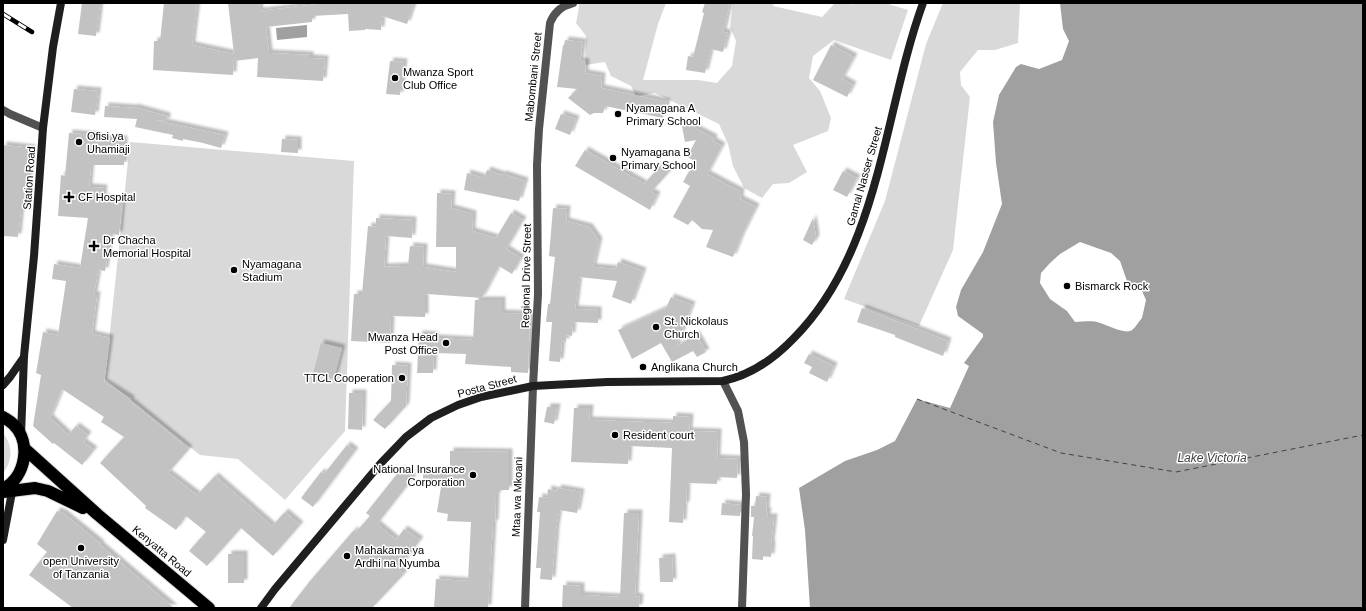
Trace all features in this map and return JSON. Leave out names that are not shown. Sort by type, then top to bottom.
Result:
[{"type":"highway","points":[[3,416],[14,424],[21,436],[25,448],[24,462],[20,472],[8,488]]},
{"type":"highway","name":"Kenyatta Road","points":[[25,448],[97,514],[209,608]]},
{"type":"highway","name":"Kenyatta Road","points":[[8,488],[35,488],[48,490],[97,514]]},
{"type":"main road","name":"Station Road","points":[[21,436],[24,356],[34,256],[43,128],[53,47],[62,3]]},
{"type":"main road","name":"Gamal Nasser Street","points":[[756,369],[786,347],[816,314],[838,278],[855,242],[868,209],[906,59],[923,3]]},
{"type":"main road","name":"Station Road","points":[[3,385],[24,356]]},
{"type":"main road","name":"Posta Street","points":[[261,608],[275,589],[381,463],[406,437],[431,418],[458,405],[481,397],[532,386],[607,382],[723,381],[745,375],[756,369]]},
{"type":"main road","points":[[3,540],[8,488]]},
{"type":"street","name":"Mabombani Street","points":[[537,165],[541,100],[550,23],[558,10],[565,5],[573,3]]},
{"type":"street","points":[[3,110],[43,128]]},
{"type":"street","name":"Regional Drive Street","points":[[532,386],[538,294],[537,165]]},
{"type":"street","points":[[723,381],[738,411],[744,442],[746,494],[742,608]]},
{"type":"street","name":"Mtaa wa Mkoani","points":[[525,608],[532,386]]},
{"type":"shaded area","points":[[578,3],[666,3],[658,24],[643,80],[698,80],[717,83],[732,66],[736,41],[730,27],[733,3],[774,3],[773,6],[822,17],[835,3],[849,3],[852,5],[853,3],[885,3],[908,10],[891,60],[834,40],[813,56],[809,78],[820,91],[831,118],[828,131],[793,145],[807,172],[789,183],[773,184],[762,198],[744,188],[733,166],[728,144],[719,124],[655,93],[636,96],[631,86],[611,76],[605,62],[585,65],[586,36],[576,23],[579,7]]},
{"type":"shaded area","points":[[943,3],[1020,3],[1018,43],[995,50],[978,50],[960,72],[961,85],[970,97],[953,250],[919,326],[844,299],[885,201],[926,44]]},
{"type":"shaded area","name":"Nyamagana Stadium","points":[[130,142],[354,161],[345,431],[285,500],[238,459],[200,455],[105,379]]},
{"type":"shaded area","points":[[3,433],[9,443],[10,458],[9,463],[3,473]]},
{"type":"water","name":"Lake Victoria","points":[[1060,3],[1363,3],[1363,608],[810,608],[805,530],[799,488],[845,461],[877,450],[895,441],[917,399],[950,408],[969,366],[964,363],[983,337],[983,334],[958,316],[956,307],[961,290],[983,252],[1002,204],[996,163],[993,122],[999,95],[1016,67],[1021,64],[1039,69],[1062,60],[1069,41],[1063,29]],"holes":[[[1080,242],[1111,253],[1120,261],[1127,281],[1142,291],[1146,300],[1142,318],[1133,329],[1129,331],[1121,331],[1097,322],[1075,322],[1067,311],[1050,299],[1040,283],[1041,273],[1050,263],[1060,254]]]},
{"type":"water","points":[[307,25],[307,37],[277,40],[276,28]]},
{"type":"building","points":[[82,3],[100,3],[96,36],[78,34]]},
{"type":"building","points":[[164,3],[197,3],[192,45],[234,54],[228,3],[259,3],[260,11],[327,3],[414,3],[407,24],[382,16],[381,30],[365,29],[349,31],[348,14],[312,16],[312,22],[266,27],[269,53],[310,55],[310,58],[325,59],[323,81],[257,77],[258,58],[234,61],[234,57],[233,75],[153,70],[154,41],[160,41]]},
{"type":"building","points":[[705,3],[730,3],[723,32],[728,33],[723,52],[711,49],[705,73],[686,70],[688,56],[693,57]]},
{"type":"building","points":[[565,40],[583,42],[580,61],[586,62],[585,73],[602,76],[601,88],[667,102],[663,118],[605,106],[603,113],[594,113],[590,115],[568,98],[577,89],[557,87]]},
{"type":"building","points":[[831,45],[854,57],[842,79],[853,85],[847,97],[813,80]]},
{"type":"building","name":"Mwanza Sport Club Office","points":[[390,61],[404,62],[400,95],[386,94]]},
{"type":"building","points":[[74,89],[98,91],[95,115],[71,112]]},
{"type":"building","points":[[105,106],[134,107],[167,116],[167,121],[154,120],[225,135],[221,148],[183,139],[183,141],[172,138],[173,135],[135,127],[137,119],[104,117]]},
{"type":"building","points":[[561,114],[576,119],[570,135],[555,129]]},
{"type":"building","points":[[681,121],[714,138],[713,141],[722,146],[707,174],[741,192],[740,199],[756,207],[733,257],[706,247],[713,230],[702,229],[692,220],[688,225],[673,217],[690,186],[683,182],[695,161],[687,157],[696,140],[685,142]]},
{"type":"building","points":[[69,133],[93,135],[93,139],[124,139],[124,165],[91,165],[89,187],[104,188],[103,197],[111,199],[110,202],[122,203],[119,235],[111,234],[105,271],[98,270],[94,295],[97,295],[92,334],[110,338],[104,382],[131,399],[130,401],[189,449],[168,473],[197,495],[215,476],[272,526],[285,512],[300,525],[273,556],[241,528],[207,566],[189,551],[206,532],[186,516],[176,530],[145,508],[146,506],[100,463],[124,437],[101,422],[104,417],[62,389],[50,418],[68,435],[76,426],[88,435],[83,442],[94,450],[82,465],[54,443],[53,444],[33,426],[41,375],[36,373],[43,332],[58,335],[66,281],[52,279],[54,264],[80,268],[88,218],[58,216],[61,175],[65,176]]},
{"type":"building","points":[[282,139],[298,140],[298,153],[281,152]]},
{"type":"building","points":[[3,145],[32,148],[26,200],[22,199],[18,237],[3,236]]},
{"type":"building","points":[[585,150],[644,184],[661,165],[669,172],[651,192],[657,195],[650,210],[575,166]]},
{"type":"building","points":[[487,170],[525,181],[519,201],[464,190],[467,173],[484,178]]},
{"type":"building","points":[[843,171],[857,178],[847,197],[833,190]]},
{"type":"building","points":[[437,193],[452,194],[451,208],[473,214],[472,231],[496,238],[511,213],[523,220],[506,249],[521,258],[512,274],[499,266],[482,298],[425,295],[425,317],[391,316],[390,343],[351,341],[354,294],[362,294],[368,226],[376,227],[376,218],[413,220],[412,238],[386,236],[384,267],[408,266],[410,246],[424,247],[423,267],[456,272],[456,247],[436,247]]},
{"type":"building","points":[[553,208],[567,209],[566,221],[589,227],[599,241],[593,267],[616,269],[618,262],[643,271],[631,304],[612,297],[617,281],[579,277],[575,309],[598,310],[598,323],[573,322],[572,336],[566,335],[566,342],[562,341],[560,362],[549,361],[552,322],[546,322],[548,304],[550,304],[555,257],[549,256]]},
{"type":"building","points":[[813,218],[816,238],[812,245],[803,240]]},
{"type":"building","name":"St. Nickolaus Church","points":[[671,297],[692,305],[676,347],[696,334],[706,352],[697,357],[693,351],[672,362],[661,343],[632,359],[618,330],[666,308]]},
{"type":"building","points":[[475,300],[502,300],[502,313],[530,314],[528,373],[511,372],[511,367],[465,364],[466,354],[434,353],[433,373],[417,373],[419,334],[435,335],[435,338],[473,340]]},
{"type":"building","points":[[862,308],[948,341],[943,356],[895,337],[895,335],[857,322]]},
{"type":"building","points":[[321,343],[342,348],[334,379],[313,374]]},
{"type":"building","points":[[809,354],[834,366],[827,382],[809,373],[812,367],[804,363]]},
{"type":"building","points":[[392,365],[408,366],[406,406],[385,429],[373,420],[391,401]]},
{"type":"building","points":[[349,393],[363,393],[362,430],[348,429]]},
{"type":"building","points":[[547,407],[557,407],[554,424],[544,422]]},
{"type":"building","points":[[574,408],[590,408],[589,420],[673,423],[673,416],[690,417],[689,431],[718,432],[717,458],[738,459],[737,478],[717,477],[717,484],[687,483],[683,523],[669,522],[672,448],[629,446],[628,464],[571,462]]},
{"type":"building","points":[[347,445],[355,451],[313,507],[301,498],[321,472],[324,474]]},
{"type":"building","points":[[450,451],[509,452],[509,490],[498,490],[498,495],[496,495],[488,608],[434,608],[436,579],[468,581],[471,522],[447,521],[448,514],[437,512],[441,487],[423,487],[423,473],[450,473]]},
{"type":"building","points":[[401,469],[413,478],[377,524],[396,540],[404,529],[420,540],[399,569],[404,574],[372,608],[289,608],[354,530],[356,532],[370,516],[366,513]]},
{"type":"building","points":[[558,488],[581,492],[577,513],[559,510],[552,580],[540,579],[541,568],[536,568],[540,512],[537,512],[539,497],[547,498],[548,489],[557,491]]},
{"type":"building","points":[[756,496],[767,497],[767,517],[774,517],[771,557],[763,556],[763,560],[752,559],[754,517],[751,517],[751,506],[755,506]]},
{"type":"building","points":[[722,503],[740,505],[740,516],[721,515]]},
{"type":"building","points":[[57,511],[63,513],[101,544],[100,545],[174,608],[73,608],[29,575],[47,552],[37,544]]},
{"type":"building","points":[[624,513],[639,513],[635,596],[640,597],[639,608],[562,608],[563,585],[581,586],[581,595],[620,597]]},
{"type":"building","points":[[228,554],[244,554],[244,583],[228,583]]},
{"type":"building","points":[[672,557],[673,582],[660,582],[659,558]]},
{"type":"ferry route","points":[[917,399],[1061,453],[1176,472],[1363,435]]},
{"type":"railway","points":[[3,14],[32,32]]},
{"type":"place","name":"Mwanza Sport Club Office","points":[[395,78]]},
{"type":"place","name":"Nyamagana A Primary School","points":[[618,114]]},
{"type":"place","name":"Ofisi ya Uhamiaji","points":[[79,142]]},
{"type":"place","name":"Nyamagana B Primary School","points":[[613,158]]},
{"type":"place","name":"CF Hospital","points":[[69,197]]},
{"type":"place","name":"Dr Chacha Memorial Hospital","points":[[94,246]]},
{"type":"place","name":"Nyamagana Stadium","points":[[234,270]]},
{"type":"place","name":"Bismarck Rock","points":[[1067,286]]},
{"type":"place","name":"St. Nickolaus Church","points":[[656,327]]},
{"type":"place","name":"Mwanza Head Post Office","points":[[446,343]]},
{"type":"place","name":"Anglikana Church","points":[[643,367]]},
{"type":"place","name":"TTCL Cooperation","points":[[402,378]]},
{"type":"place","name":"Resident court","points":[[615,435]]},
{"type":"place","name":"National Insurance Corporation","points":[[473,475]]},
{"type":"place","name":"open University of Tanzania","points":[[81,548]]},
{"type":"place","name":"Mahakama ya Ardhi na Nyumba","points":[[347,556]]}]
